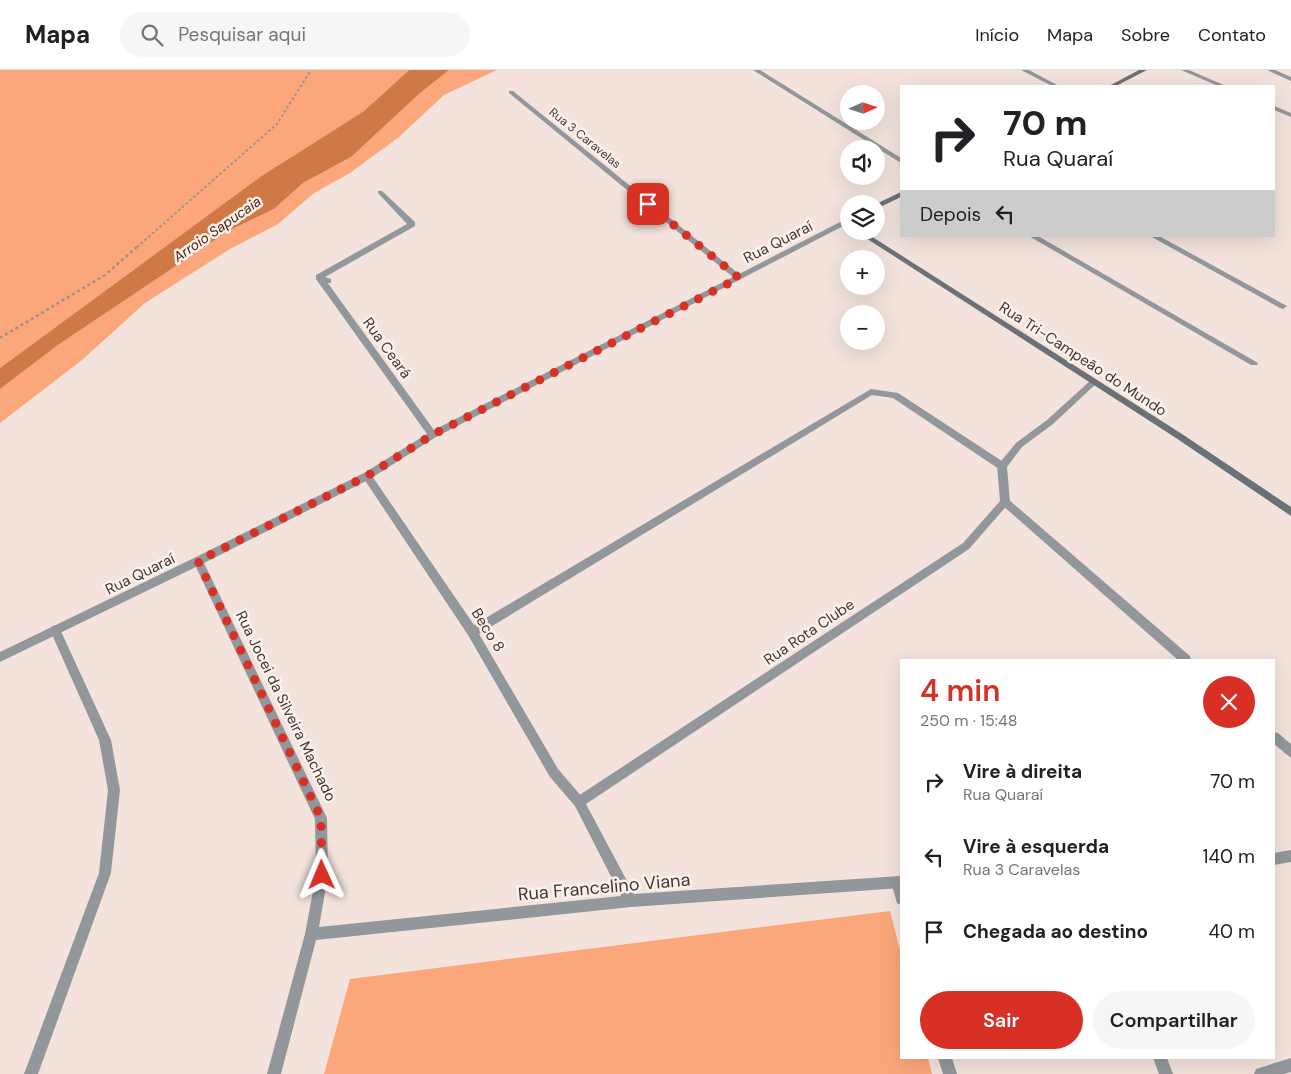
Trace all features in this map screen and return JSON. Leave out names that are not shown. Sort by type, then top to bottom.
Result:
[{"type":"street","points":[[756,70],[900,160]]},
{"type":"street","points":[[1024,70],[1054,85]]},
{"type":"street","points":[[1114,85],[1144,70]]},
{"type":"street","points":[[1184,70],[1221,85]]},
{"type":"street","points":[[1270,70],[1291,79]]},
{"type":"street","name":"Rua 3 Caravelas","points":[[511,92],[739,278]]},
{"type":"street","points":[[1275,108],[1291,115]]},
{"type":"street","points":[[319,277],[412,224],[380,192]]},
{"type":"street","points":[[885,202],[900,195]]},
{"type":"street","name":"Rua Quaraí","points":[[0,657],[367,476],[432,435],[840,227]]},
{"type":"street","points":[[1034,237],[1254,363]]},
{"type":"street","points":[[1155,237],[1283,306]]},
{"type":"street","name":"Rua Tri-Campeão do Mundo","points":[[872,240],[1094,382],[1291,512]]},
{"type":"street","points":[[319,277],[328,281]]},
{"type":"street","name":"Rua Ceará","points":[[319,277],[432,435]]},
{"type":"street","points":[[1094,382],[1050,422],[1019,446],[1002,466],[1005,502],[1185,659]]},
{"type":"street","points":[[472,632],[871,392],[895,395],[1002,466]]},
{"type":"street","name":"Beco 8","points":[[367,476],[472,632],[554,773],[579,802]]},
{"type":"street","name":"Rua Rota Clube","points":[[579,802],[966,546],[1005,502]]},
{"type":"street","name":"Rua Jocei da Silveira Machado","points":[[198,561],[321,818],[322,875],[311,934],[274,1074]]},
{"type":"street","points":[[31,1074],[105,873],[114,790],[105,740],[55,630]]},
{"type":"street","points":[[1275,738],[1291,752]]},
{"type":"street","points":[[579,802],[631,901]]},
{"type":"street","points":[[1275,859],[1291,856]]},
{"type":"street","name":"Rua Francelino Viana","points":[[311,934],[631,901],[899,882]]},
{"type":"street","points":[[945,1059],[950,1074]]},
{"type":"street","points":[[1160,1059],[1166,1074]]},
{"type":"street","points":[[1260,1074],[1291,1065]]},
{"type":"path","points":[[0,338],[105,275],[276,124],[311,70]]},
{"type":"shaded area","points":[[0,70],[409,70],[364,111],[260,177],[0,368]]},
{"type":"shaded area","points":[[449,70],[497,70],[444,95],[399,137],[350,173],[314,193],[278,224],[230,249],[145,303],[82,360],[0,423],[0,389],[58,345],[228,231],[274,209],[303,183],[351,157],[419,94]]},
{"type":"shaded area","points":[[890,911],[900,950],[900,1059],[928,1059],[932,1074],[324,1074],[350,979]]},
{"type":"water","name":"Arroio Sapucaia","points":[[409,70],[449,70],[419,94],[351,157],[303,183],[274,209],[228,231],[58,345],[0,389],[0,368],[260,177],[364,111]]},
{"type":"route","points":[[322,875],[321,818],[198,561],[367,476],[389,464],[432,435],[739,278],[648,204]]}]
